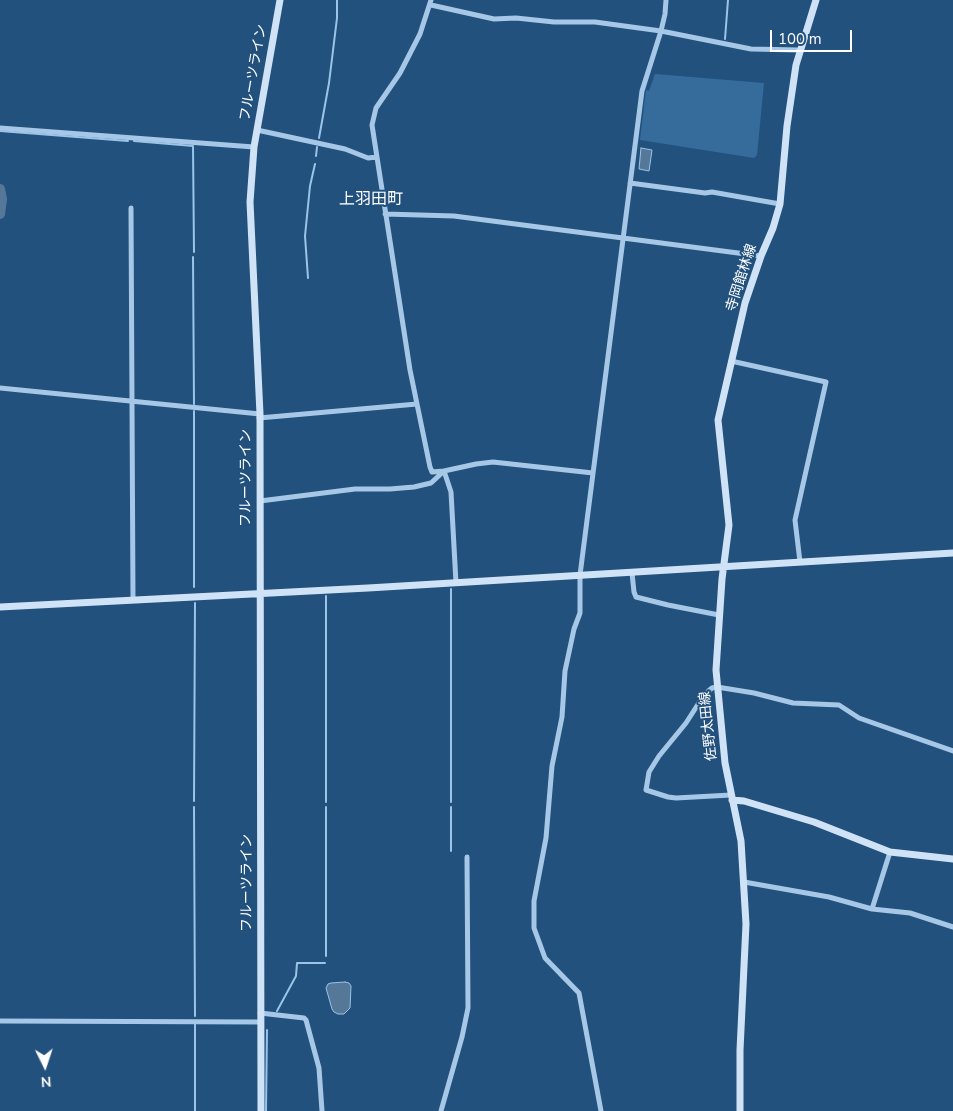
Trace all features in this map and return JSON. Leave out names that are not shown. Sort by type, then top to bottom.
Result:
[{"type":"street","name":"フルーツライン","points":[[261,1111],[259,416],[250,216],[254,147],[280,0]]},
{"type":"street","points":[[601,1111],[579,993],[545,958],[534,928],[534,901],[546,838],[552,766],[562,717],[565,671],[574,629],[580,613],[580,575],[642,91],[661,31],[666,0]]},
{"type":"street","name":"寺岡館林線","points":[[723,567],[729,518],[718,420],[745,303],[780,204],[787,126],[799,50],[816,0]]},
{"type":"street","points":[[593,473],[493,462],[432,472],[410,370],[372,125],[374,114],[400,73],[420,34],[431,2],[494,19],[516,18],[554,22],[596,22],[661,31],[756,50],[799,50]]},
{"type":"street","points":[[0,128],[254,147]]},
{"type":"street","points":[[257,130],[345,148],[368,158],[377,157]]},
{"type":"street","points":[[630,183],[705,193],[712,192],[780,204]]},
{"type":"street","points":[[130,208],[132,600]]},
{"type":"street","points":[[385,214],[454,216],[624,240],[761,256]]},
{"type":"street","points":[[731,361],[826,382],[795,520],[800,562]]},
{"type":"street","points":[[0,388],[259,416],[417,404]]},
{"type":"street","points":[[260,501],[354,489],[390,490],[414,487],[431,484],[436,476],[444,471]]},
{"type":"street","points":[[444,471],[451,492],[456,583]]},
{"type":"street","points":[[0,607],[632,573],[953,552]]},
{"type":"street","name":"佐野太田線","points":[[723,567],[716,670],[725,763],[741,841],[746,924],[740,1050],[740,1111]]},
{"type":"street","points":[[632,573],[636,597],[720,615]]},
{"type":"street","points":[[953,751],[859,718],[839,705],[793,703],[754,693],[718,687],[712,688],[704,695],[686,724],[659,756],[649,772],[646,790],[676,798],[732,797],[814,822],[890,852],[953,859]]},
{"type":"street","points":[[872,909],[890,852]]},
{"type":"street","points":[[441,1111],[462,1037],[469,1001],[466,857]]},
{"type":"street","points":[[744,882],[829,897],[872,909],[910,912],[953,927]]},
{"type":"street","points":[[260,1013],[304,1018],[306,1020],[319,1068],[322,1111]]},
{"type":"street","points":[[0,1021],[261,1022]]},
{"type":"shaded area","points":[[655,74],[764,83],[757,155],[754,158],[640,140],[646,90],[649,91]]},
{"type":"shaded area","points":[[641,148],[652,150],[649,171],[639,169]]},
{"type":"shaded area","points":[[345,982],[351,986],[350,1008],[344,1014],[338,1014],[332,1009],[326,988],[331,983]]},
{"type":"waterway","points":[[319,138],[329,83],[337,18],[337,0]]},
{"type":"waterway","points":[[725,39],[728,0]]},
{"type":"waterway","points":[[0,131],[128,141]]},
{"type":"waterway","points":[[134,141],[193,146],[194,252]]},
{"type":"waterway","points":[[316,156],[317,147]]},
{"type":"waterway","points":[[308,278],[305,236],[310,186],[315,164]]},
{"type":"waterway","points":[[0,189],[2,199],[0,214]]},
{"type":"waterway","points":[[193,257],[194,404]]},
{"type":"waterway","points":[[194,411],[194,587]]},
{"type":"waterway","points":[[451,589],[451,802]]},
{"type":"waterway","points":[[326,596],[326,802]]},
{"type":"waterway","points":[[194,801],[195,603]]},
{"type":"waterway","points":[[194,807],[195,1016]]},
{"type":"waterway","points":[[326,807],[326,956]]},
{"type":"waterway","points":[[451,807],[451,851]]},
{"type":"waterway","points":[[277,1011],[296,976],[297,963],[325,963]]},
{"type":"waterway","points":[[195,1024],[195,1111]]},
{"type":"waterway","points":[[266,1111],[267,1030]]},
{"type":"district","name":"上羽田町","points":[[371,200]]}]
